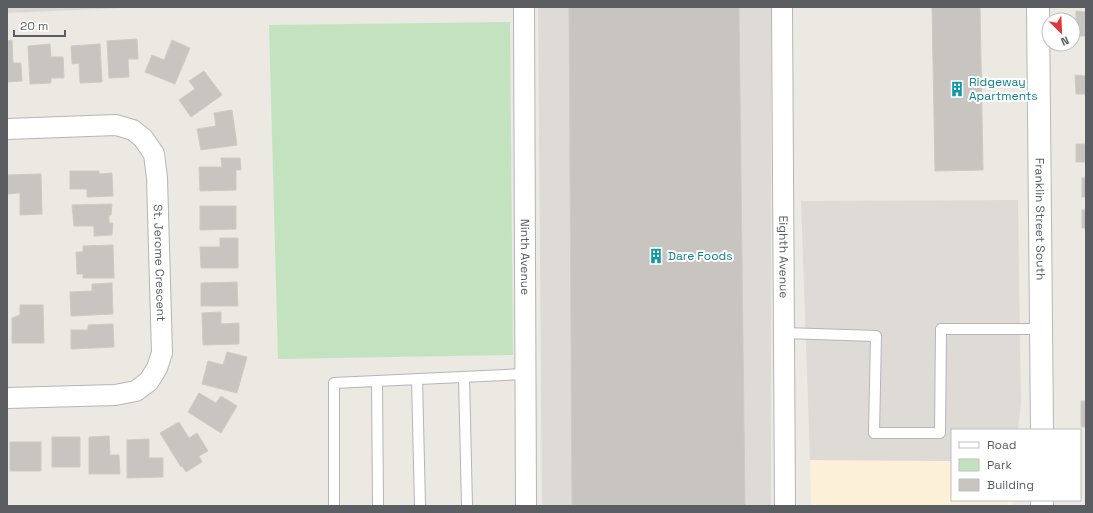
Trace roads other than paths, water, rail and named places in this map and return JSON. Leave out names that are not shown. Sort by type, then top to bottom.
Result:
[{"type":"street","name":"Ninth Avenue","points":[[524,7],[526,506]]},
{"type":"street","name":"Eighth Avenue","points":[[782,7],[786,506]]},
{"type":"street","name":"Franklin Street South","points":[[1038,7],[1042,429]]},
{"type":"street","name":"St. Jerome Crescent","points":[[7,129],[116,124],[133,130],[143,138],[154,154],[157,178],[162,353],[158,368],[149,381],[136,391],[115,395],[7,398]]},
{"type":"lane","points":[[784,333],[876,336],[874,433],[940,432],[941,329],[1041,330]]},
{"type":"lane","points":[[334,506],[334,383],[525,374]]},
{"type":"lane","points":[[464,377],[467,506]]},
{"type":"lane","points":[[417,379],[420,506]]},
{"type":"lane","points":[[377,381],[378,506]]},
{"type":"place","name":"Ridgeway Apartments","points":[[957,89]]},
{"type":"place","name":"Dare Foods","points":[[656,256]]}]
